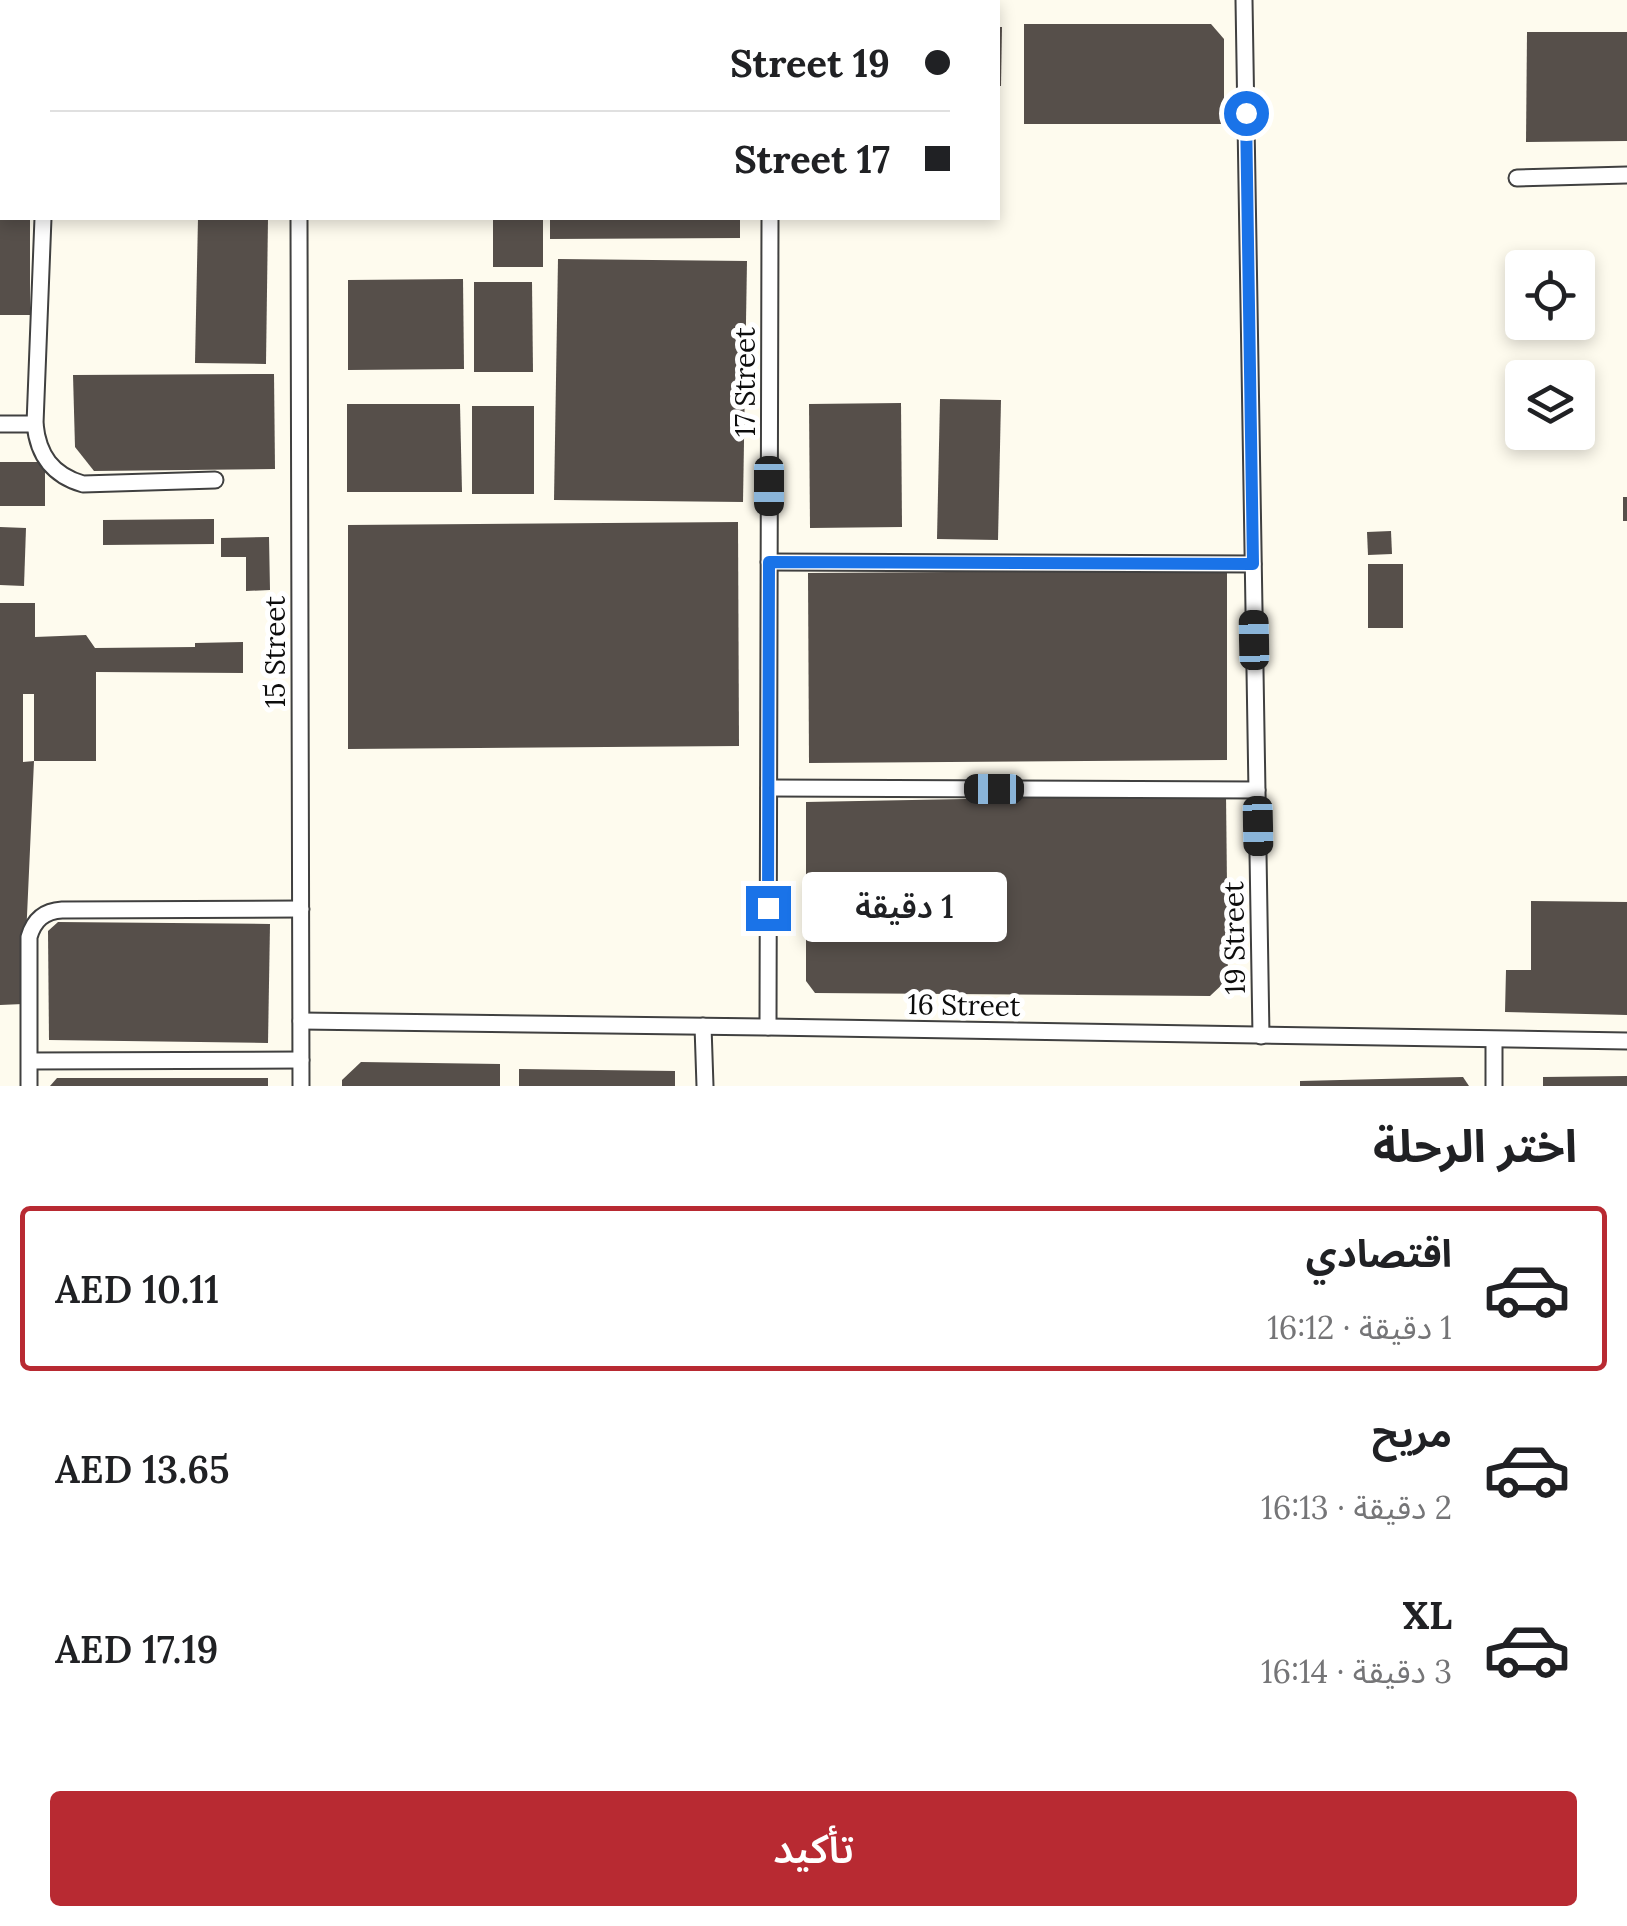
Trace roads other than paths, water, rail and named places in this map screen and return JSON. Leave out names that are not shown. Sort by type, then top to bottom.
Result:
[{"type":"lane","name":"19 Street","points":[[1244,0],[1261,1036]]},
{"type":"lane","points":[[1517,178],[1627,176]]},
{"type":"lane","points":[[43,220],[34,424],[41,452],[66,479],[83,484],[215,480]]},
{"type":"lane","name":"15 Street","points":[[299,220],[301,1086]]},
{"type":"lane","name":"17 Street","points":[[768,1026],[770,220]]},
{"type":"lane","points":[[0,424],[34,424]]},
{"type":"lane","points":[[769,562],[1253,564]]},
{"type":"lane","points":[[768,788],[1257,790]]},
{"type":"lane","points":[[29,1086],[29,936],[35,922],[47,913],[300,909]]},
{"type":"lane","name":"16 Street","points":[[301,1022],[768,1026],[1627,1042]]},
{"type":"lane","points":[[703,1026],[705,1086]]},
{"type":"lane","points":[[1494,1040],[1494,1086]]},
{"type":"lane","points":[[30,1061],[301,1060]]}]
